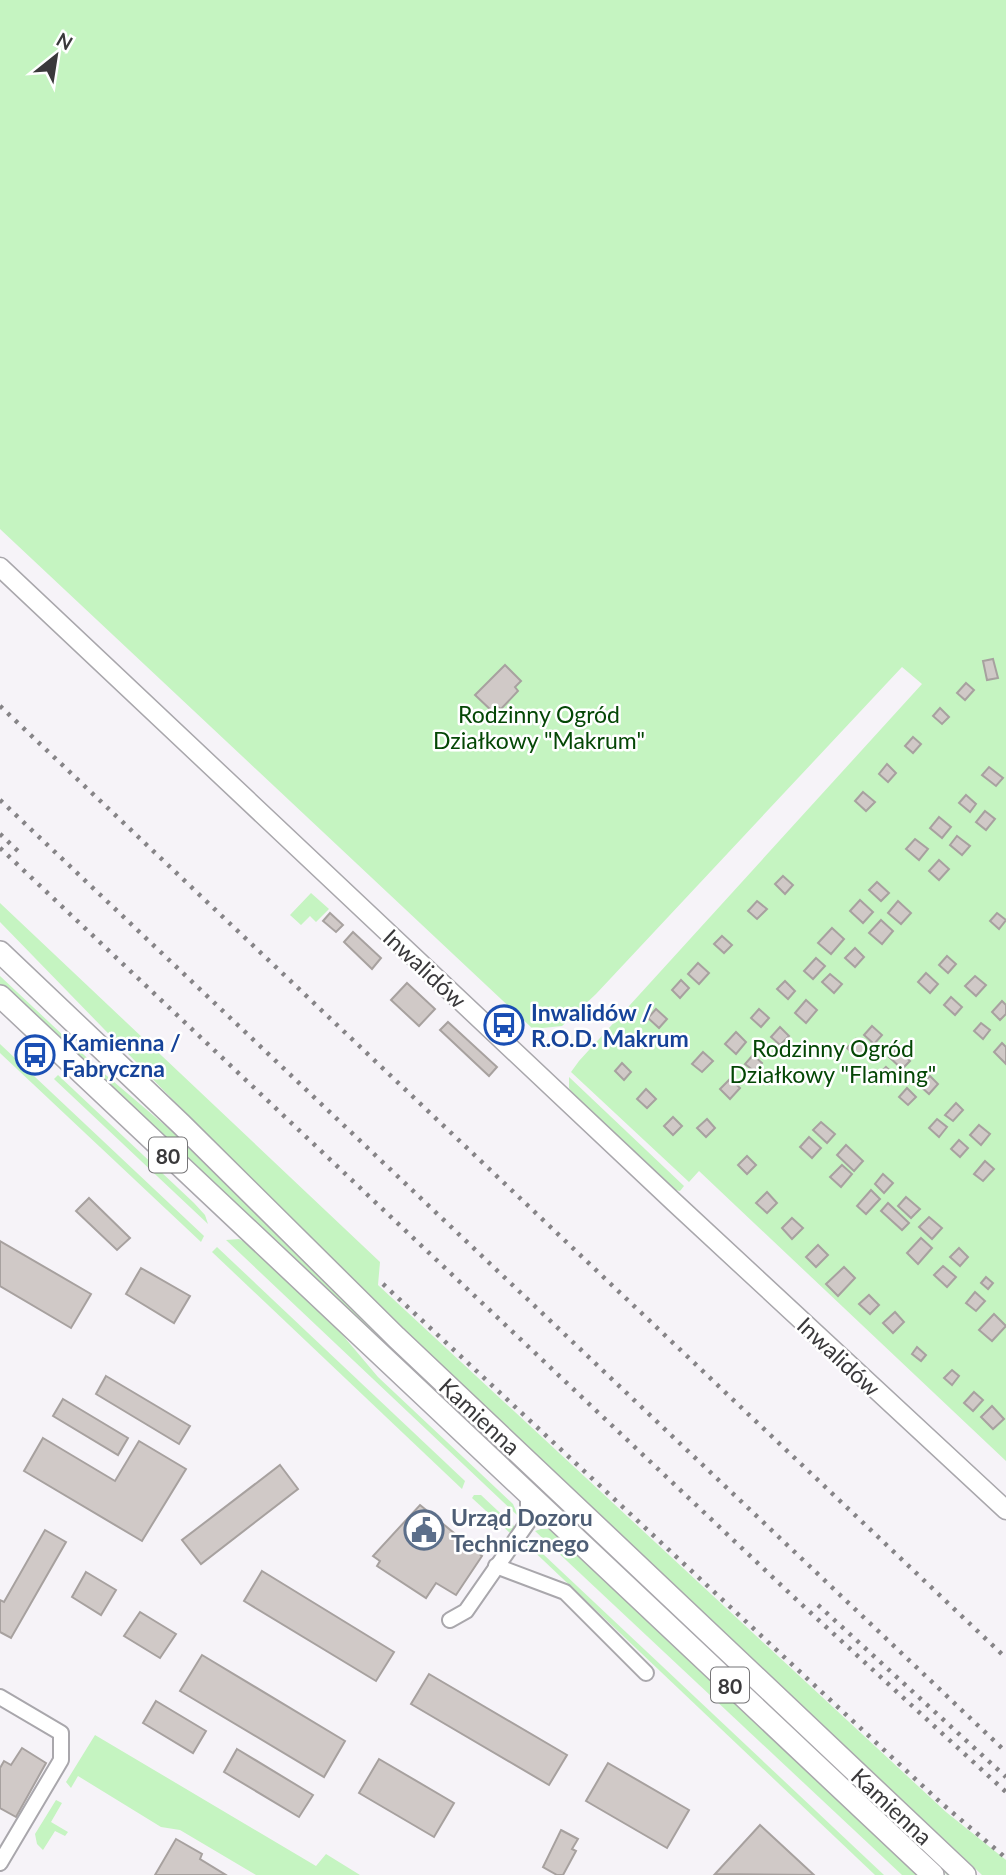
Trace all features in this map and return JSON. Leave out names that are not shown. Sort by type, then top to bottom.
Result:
[{"type":"main road","name":"Kamienna","points":[[0,952],[181,1124],[396,1338],[965,1875]]},
{"type":"main road","name":"Kamienna","points":[[0,996],[933,1875]]},
{"type":"street","name":"Inwalidów","points":[[0,568],[665,1194],[1006,1510]]},
{"type":"street","points":[[450,1620],[466,1611],[528,1522],[528,1494]]},
{"type":"street","points":[[528,1522],[554,1519]]},
{"type":"street","points":[[496,1566],[565,1592],[646,1673]]},
{"type":"street","points":[[0,1697],[61,1733],[61,1760],[0,1863]]},
{"type":"green space","points":[[0,0],[1006,0],[1006,1461],[699,1171],[689,1182],[571,1072],[922,684],[902,667],[596,994],[562,1026],[533,1029],[0,529]]},
{"type":"green space","points":[[311,893],[329,909],[316,922],[310,916],[301,925],[290,915]]},
{"type":"green space","points":[[0,903],[380,1262],[378,1285],[946,1812],[1006,1860],[1006,1875],[982,1875],[308,1239],[0,922]]},
{"type":"green space","points":[[0,976],[100,1070],[201,1156],[955,1875],[947,1875],[0,985]]},
{"type":"green space","points":[[0,1044],[204,1236],[201,1242],[0,1053]]},
{"type":"green space","points":[[58,1075],[194,1203],[205,1215],[208,1224],[54,1079]]},
{"type":"green space","points":[[569,1077],[684,1186],[680,1191],[675,1190],[576,1098],[569,1088]]},
{"type":"green space","points":[[239,1239],[250,1245],[329,1319],[378,1377],[513,1504],[518,1516],[226,1240]]},
{"type":"green space","points":[[217,1247],[465,1481],[462,1489],[212,1252]]},
{"type":"green space","points":[[474,1495],[481,1495],[515,1527],[510,1533],[472,1498]]},
{"type":"green space","points":[[549,1529],[558,1534],[921,1875],[902,1875],[535,1531]]},
{"type":"green space","points":[[526,1538],[884,1875],[875,1875],[523,1541]]},
{"type":"green space","points":[[95,1735],[316,1866],[326,1854],[360,1875],[256,1875],[180,1830],[161,1827],[78,1776],[71,1788],[66,1782]]},
{"type":"green space","points":[[56,1800],[62,1803],[51,1822],[68,1832],[65,1836],[55,1831],[43,1850],[37,1844],[35,1834]]},
{"type":"building","points":[[993,659],[998,678],[987,680],[983,661]]},
{"type":"building","points":[[505,665],[521,681],[515,687],[518,691],[501,709],[497,706],[492,711],[475,695]]},
{"type":"building","points":[[966,683],[974,690],[965,700],[957,693]]},
{"type":"building","points":[[940,708],[949,717],[942,724],[933,716]]},
{"type":"building","points":[[913,737],[921,744],[913,753],[905,746]]},
{"type":"building","points":[[887,764],[896,773],[888,782],[879,774]]},
{"type":"building","points":[[989,767],[1003,778],[996,786],[982,775]]},
{"type":"building","points":[[863,792],[875,802],[866,811],[855,801]]},
{"type":"building","points":[[966,795],[976,804],[970,812],[959,803]]},
{"type":"building","points":[[985,811],[995,819],[986,830],[976,822]]},
{"type":"building","points":[[939,817],[951,827],[942,838],[930,828]]},
{"type":"building","points":[[957,836],[970,846],[962,855],[950,845]]},
{"type":"building","points":[[915,839],[928,849],[919,860],[906,849]]},
{"type":"building","points":[[939,860],[949,869],[939,880],[929,871]]},
{"type":"building","points":[[783,876],[793,885],[785,894],[775,884]]},
{"type":"building","points":[[877,882],[889,893],[881,901],[869,890]]},
{"type":"building","points":[[860,900],[873,912],[863,923],[850,911]]},
{"type":"building","points":[[757,901],[767,909],[757,919],[748,911]]},
{"type":"building","points":[[898,901],[911,913],[901,924],[888,913]]},
{"type":"building","points":[[330,913],[343,925],[336,932],[323,921]]},
{"type":"building","points":[[997,913],[1006,920],[999,929],[990,921]]},
{"type":"building","points":[[881,920],[893,931],[882,944],[869,933]]},
{"type":"building","points":[[832,928],[844,939],[831,954],[818,943]]},
{"type":"building","points":[[353,932],[381,958],[372,969],[344,942]]},
{"type":"building","points":[[722,936],[732,945],[724,953],[714,944]]},
{"type":"building","points":[[855,948],[864,957],[855,967],[845,958]]},
{"type":"building","points":[[947,956],[956,964],[948,973],[939,965]]},
{"type":"building","points":[[816,958],[825,966],[813,979],[804,971]]},
{"type":"building","points":[[698,963],[709,973],[699,984],[688,974]]},
{"type":"building","points":[[926,973],[938,984],[930,993],[918,982]]},
{"type":"building","points":[[830,974],[842,984],[834,993],[822,982]]},
{"type":"building","points":[[975,976],[986,985],[976,996],[965,986]]},
{"type":"building","points":[[681,980],[689,988],[680,998],[672,990]]},
{"type":"building","points":[[785,981],[795,991],[788,999],[777,989]]},
{"type":"building","points":[[407,983],[435,1009],[419,1026],[391,1000]]},
{"type":"building","points":[[951,997],[962,1007],[955,1015],[944,1005]]},
{"type":"building","points":[[806,1000],[817,1010],[806,1023],[795,1013]]},
{"type":"building","points":[[1002,1001],[1006,1005],[1006,1014],[1000,1020],[992,1012]]},
{"type":"building","points":[[656,1009],[667,1019],[659,1028],[648,1018]]},
{"type":"building","points":[[759,1009],[769,1018],[761,1027],[751,1018]]},
{"type":"building","points":[[448,1022],[497,1067],[489,1076],[440,1030]]},
{"type":"building","points":[[981,1023],[990,1030],[983,1039],[974,1031]]},
{"type":"building","points":[[872,1026],[882,1035],[874,1044],[864,1035]]},
{"type":"building","points":[[780,1027],[789,1036],[780,1045],[771,1037]]},
{"type":"building","points":[[736,1032],[746,1042],[736,1054],[725,1044]]},
{"type":"building","points":[[856,1039],[866,1048],[858,1058],[847,1048]]},
{"type":"building","points":[[1002,1043],[1006,1047],[1006,1064],[994,1052]]},
{"type":"building","points":[[897,1049],[910,1061],[902,1069],[889,1057]]},
{"type":"building","points":[[703,1052],[713,1061],[702,1072],[692,1064]]},
{"type":"building","points":[[753,1055],[762,1063],[754,1071],[745,1064]]},
{"type":"building","points":[[622,1063],[631,1072],[624,1080],[615,1071]]},
{"type":"building","points":[[886,1067],[896,1076],[888,1085],[877,1076]]},
{"type":"building","points":[[930,1076],[938,1084],[929,1094],[920,1086]]},
{"type":"building","points":[[730,1079],[740,1088],[730,1099],[720,1089]]},
{"type":"building","points":[[907,1088],[916,1097],[908,1105],[899,1097]]},
{"type":"building","points":[[646,1089],[656,1099],[647,1108],[637,1099]]},
{"type":"building","points":[[956,1103],[963,1110],[953,1121],[945,1115]]},
{"type":"building","points":[[673,1117],[682,1126],[673,1135],[664,1126]]},
{"type":"building","points":[[707,1119],[715,1128],[706,1137],[697,1128]]},
{"type":"building","points":[[937,1119],[947,1127],[939,1137],[929,1128]]},
{"type":"building","points":[[821,1122],[835,1134],[827,1143],[813,1130]]},
{"type":"building","points":[[979,1125],[990,1134],[981,1145],[970,1135]]},
{"type":"building","points":[[809,1137],[821,1148],[812,1158],[800,1147]]},
{"type":"building","points":[[959,1140],[968,1148],[960,1157],[951,1149]]},
{"type":"building","points":[[846,1145],[863,1161],[854,1171],[837,1155]]},
{"type":"building","points":[[747,1156],[756,1165],[747,1174],[738,1165]]},
{"type":"building","points":[[985,1161],[994,1169],[983,1181],[974,1174]]},
{"type":"building","points":[[842,1165],[852,1174],[841,1187],[830,1177]]},
{"type":"building","points":[[883,1174],[893,1183],[884,1193],[875,1184]]},
{"type":"building","points":[[871,1190],[880,1199],[866,1214],[857,1206]]},
{"type":"building","points":[[767,1192],[777,1203],[767,1213],[756,1203]]},
{"type":"building","points":[[906,1197],[920,1209],[911,1218],[898,1206]]},
{"type":"building","points":[[89,1198],[130,1238],[117,1250],[76,1211]]},
{"type":"building","points":[[888,1203],[909,1223],[902,1230],[881,1211]]},
{"type":"building","points":[[929,1217],[942,1228],[932,1239],[919,1227]]},
{"type":"building","points":[[792,1218],[803,1228],[792,1239],[782,1228]]},
{"type":"building","points":[[921,1238],[932,1248],[918,1264],[907,1253]]},
{"type":"building","points":[[0,1241],[91,1294],[71,1328],[0,1286]]},
{"type":"building","points":[[818,1245],[828,1255],[816,1267],[806,1257]]},
{"type":"building","points":[[959,1248],[968,1257],[960,1266],[950,1257]]},
{"type":"building","points":[[943,1266],[956,1277],[947,1287],[934,1275]]},
{"type":"building","points":[[844,1267],[855,1278],[838,1296],[826,1284]]},
{"type":"building","points":[[141,1268],[190,1296],[174,1323],[126,1294]]},
{"type":"building","points":[[986,1277],[993,1283],[988,1289],[981,1283]]},
{"type":"building","points":[[975,1292],[985,1301],[976,1311],[966,1303]]},
{"type":"building","points":[[869,1295],[879,1305],[870,1314],[859,1304]]},
{"type":"building","points":[[895,1312],[904,1322],[893,1333],[883,1323]]},
{"type":"building","points":[[994,1314],[1006,1326],[992,1341],[979,1330]]},
{"type":"building","points":[[917,1347],[926,1355],[921,1361],[912,1354]]},
{"type":"building","points":[[952,1370],[959,1376],[952,1385],[944,1378]]},
{"type":"building","points":[[106,1376],[190,1426],[179,1444],[96,1394]]},
{"type":"building","points":[[974,1392],[983,1400],[973,1411],[964,1403]]},
{"type":"building","points":[[63,1399],[128,1438],[118,1455],[53,1416]]},
{"type":"building","points":[[992,1406],[1004,1419],[993,1429],[981,1417]]},
{"type":"building","points":[[43,1438],[115,1481],[139,1441],[186,1469],[142,1541],[24,1471]]},
{"type":"building","points":[[280,1465],[298,1489],[201,1564],[182,1540]]},
{"type":"building","name":"Urząd Dozoru Technicznego","points":[[420,1505],[482,1556],[456,1595],[436,1583],[426,1598],[377,1566],[380,1561],[373,1556]]},
{"type":"building","points":[[45,1530],[66,1542],[11,1638],[0,1632],[0,1600],[4,1602]]},
{"type":"building","points":[[262,1571],[394,1652],[376,1681],[244,1601]]},
{"type":"building","points":[[86,1572],[116,1590],[101,1615],[72,1597]]},
{"type":"building","points":[[140,1612],[176,1634],[160,1658],[124,1636]]},
{"type":"building","points":[[202,1655],[345,1741],[324,1777],[180,1691]]},
{"type":"building","points":[[429,1674],[567,1755],[549,1785],[411,1704]]},
{"type":"building","points":[[156,1701],[206,1731],[193,1753],[143,1723]]},
{"type":"building","points":[[22,1748],[46,1763],[16,1817],[0,1808],[0,1768],[4,1761],[11,1765]]},
{"type":"building","points":[[237,1749],[313,1795],[299,1817],[224,1772]]},
{"type":"building","points":[[379,1759],[454,1803],[434,1837],[359,1793]]},
{"type":"building","points":[[608,1763],[689,1810],[667,1848],[586,1801]]},
{"type":"building","points":[[760,1825],[814,1875],[715,1874]]},
{"type":"building","points":[[561,1830],[578,1839],[572,1849],[576,1851],[563,1875],[557,1875],[543,1867]]},
{"type":"building","points":[[176,1839],[202,1854],[200,1859],[226,1875],[155,1875]]},
{"type":"railway","points":[[0,706],[1006,1658]]},
{"type":"railway","points":[[0,800],[1006,1752]]},
{"type":"railway","points":[[0,834],[20,853]]},
{"type":"railway","points":[[0,848],[800,1603],[1006,1792]]},
{"type":"railway","points":[[383,1284],[940,1802],[1006,1858]]},
{"type":"railway","points":[[818,1605],[1006,1777]]},
{"type":"place","name":"Inwalidów / R.O.D. Makrum","points":[[504,1025]]},
{"type":"place","name":"Kamienna / Fabryczna","points":[[35,1055]]},
{"type":"place","name":"Urząd Dozoru Technicznego","points":[[424,1530]]},
{"type":"park label","name":"Rodzinny Ogród Działkowy \"Makrum\"","points":[[539,727]]},
{"type":"park label","name":"Rodzinny Ogród Działkowy \"Flaming\"","points":[[833,1061]]}]
